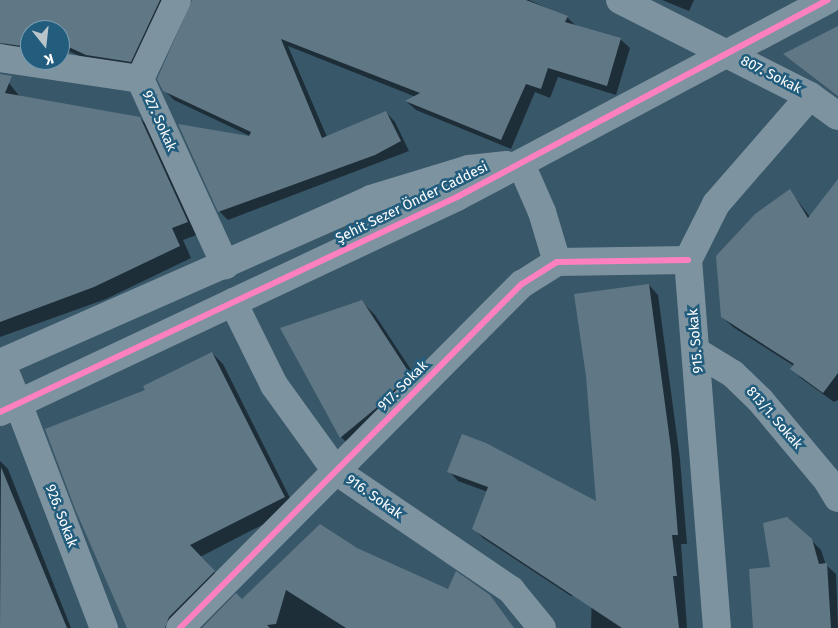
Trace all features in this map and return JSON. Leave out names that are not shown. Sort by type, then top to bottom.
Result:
[{"type":"street","points":[[140,79],[177,0]]},
{"type":"street","name":"807. Sokak","points":[[620,0],[810,96],[838,116]]},
{"type":"street","name":"Şehit Sezer Önder Caddesi","points":[[9,408],[521,164],[828,0]]},
{"type":"street","name":"927. Sokak","points":[[0,58],[140,79],[225,264]]},
{"type":"street","points":[[521,164],[542,212],[557,262],[688,260],[716,204],[810,96]]},
{"type":"street","name":"Şehit Sezer Önder Caddesi","points":[[0,361],[371,199],[469,168],[521,164]]},
{"type":"street","name":"915. Sokak","points":[[688,260],[697,352],[717,628]]},
{"type":"street","name":"917. Sokak","points":[[180,628],[522,284],[557,262]]},
{"type":"street","name":"916. Sokak","points":[[233,302],[274,385],[336,471],[511,590],[542,628]]},
{"type":"street","name":"813/1. Sokak","points":[[697,352],[734,374],[760,400],[827,480],[838,498]]},
{"type":"street","name":"926. Sokak","points":[[0,361],[9,408],[104,628]]},
{"type":"building","points":[[0,0],[160,0],[131,62],[86,55],[70,48],[70,20],[20,20],[20,46],[0,43]]},
{"type":"building","points":[[192,0],[526,0],[568,16],[565,22],[621,38],[607,86],[548,68],[541,89],[526,84],[501,140],[405,101],[420,93],[281,39],[322,138],[386,111],[401,141],[375,155],[218,212],[178,124],[249,136],[251,132],[163,91],[157,79]]},
{"type":"building","points":[[838,26],[838,96],[783,54]]},
{"type":"building","points":[[0,74],[12,76],[5,93],[140,117],[188,222],[172,228],[180,246],[94,287],[0,322]]},
{"type":"building","points":[[838,179],[838,373],[823,393],[790,369],[794,364],[721,317],[716,256],[755,214],[790,189],[808,218]]},
{"type":"building","points":[[649,284],[671,449],[678,535],[672,535],[677,576],[673,576],[679,628],[622,628],[472,529],[488,487],[447,472],[462,434],[486,443],[596,501],[586,376],[574,294]]},
{"type":"building","points":[[362,300],[410,374],[375,409],[340,438],[280,328]]},
{"type":"building","points":[[212,352],[285,497],[190,545],[215,571],[169,617],[165,628],[127,628],[75,509],[45,429],[145,390],[143,386]]},
{"type":"building","points":[[1,467],[67,628],[0,628]]},
{"type":"building","points":[[787,517],[812,539],[819,564],[827,563],[831,628],[753,628],[749,569],[770,567],[763,523]]},
{"type":"building","points":[[320,524],[357,548],[448,589],[456,571],[490,595],[514,628],[346,628],[286,590],[276,624],[267,625],[270,628],[202,628],[236,593],[242,599]]},
{"type":"cycle path","points":[[0,412],[457,197],[828,0]]},
{"type":"cycle path","points":[[180,628],[522,284],[557,262],[688,260]]}]
